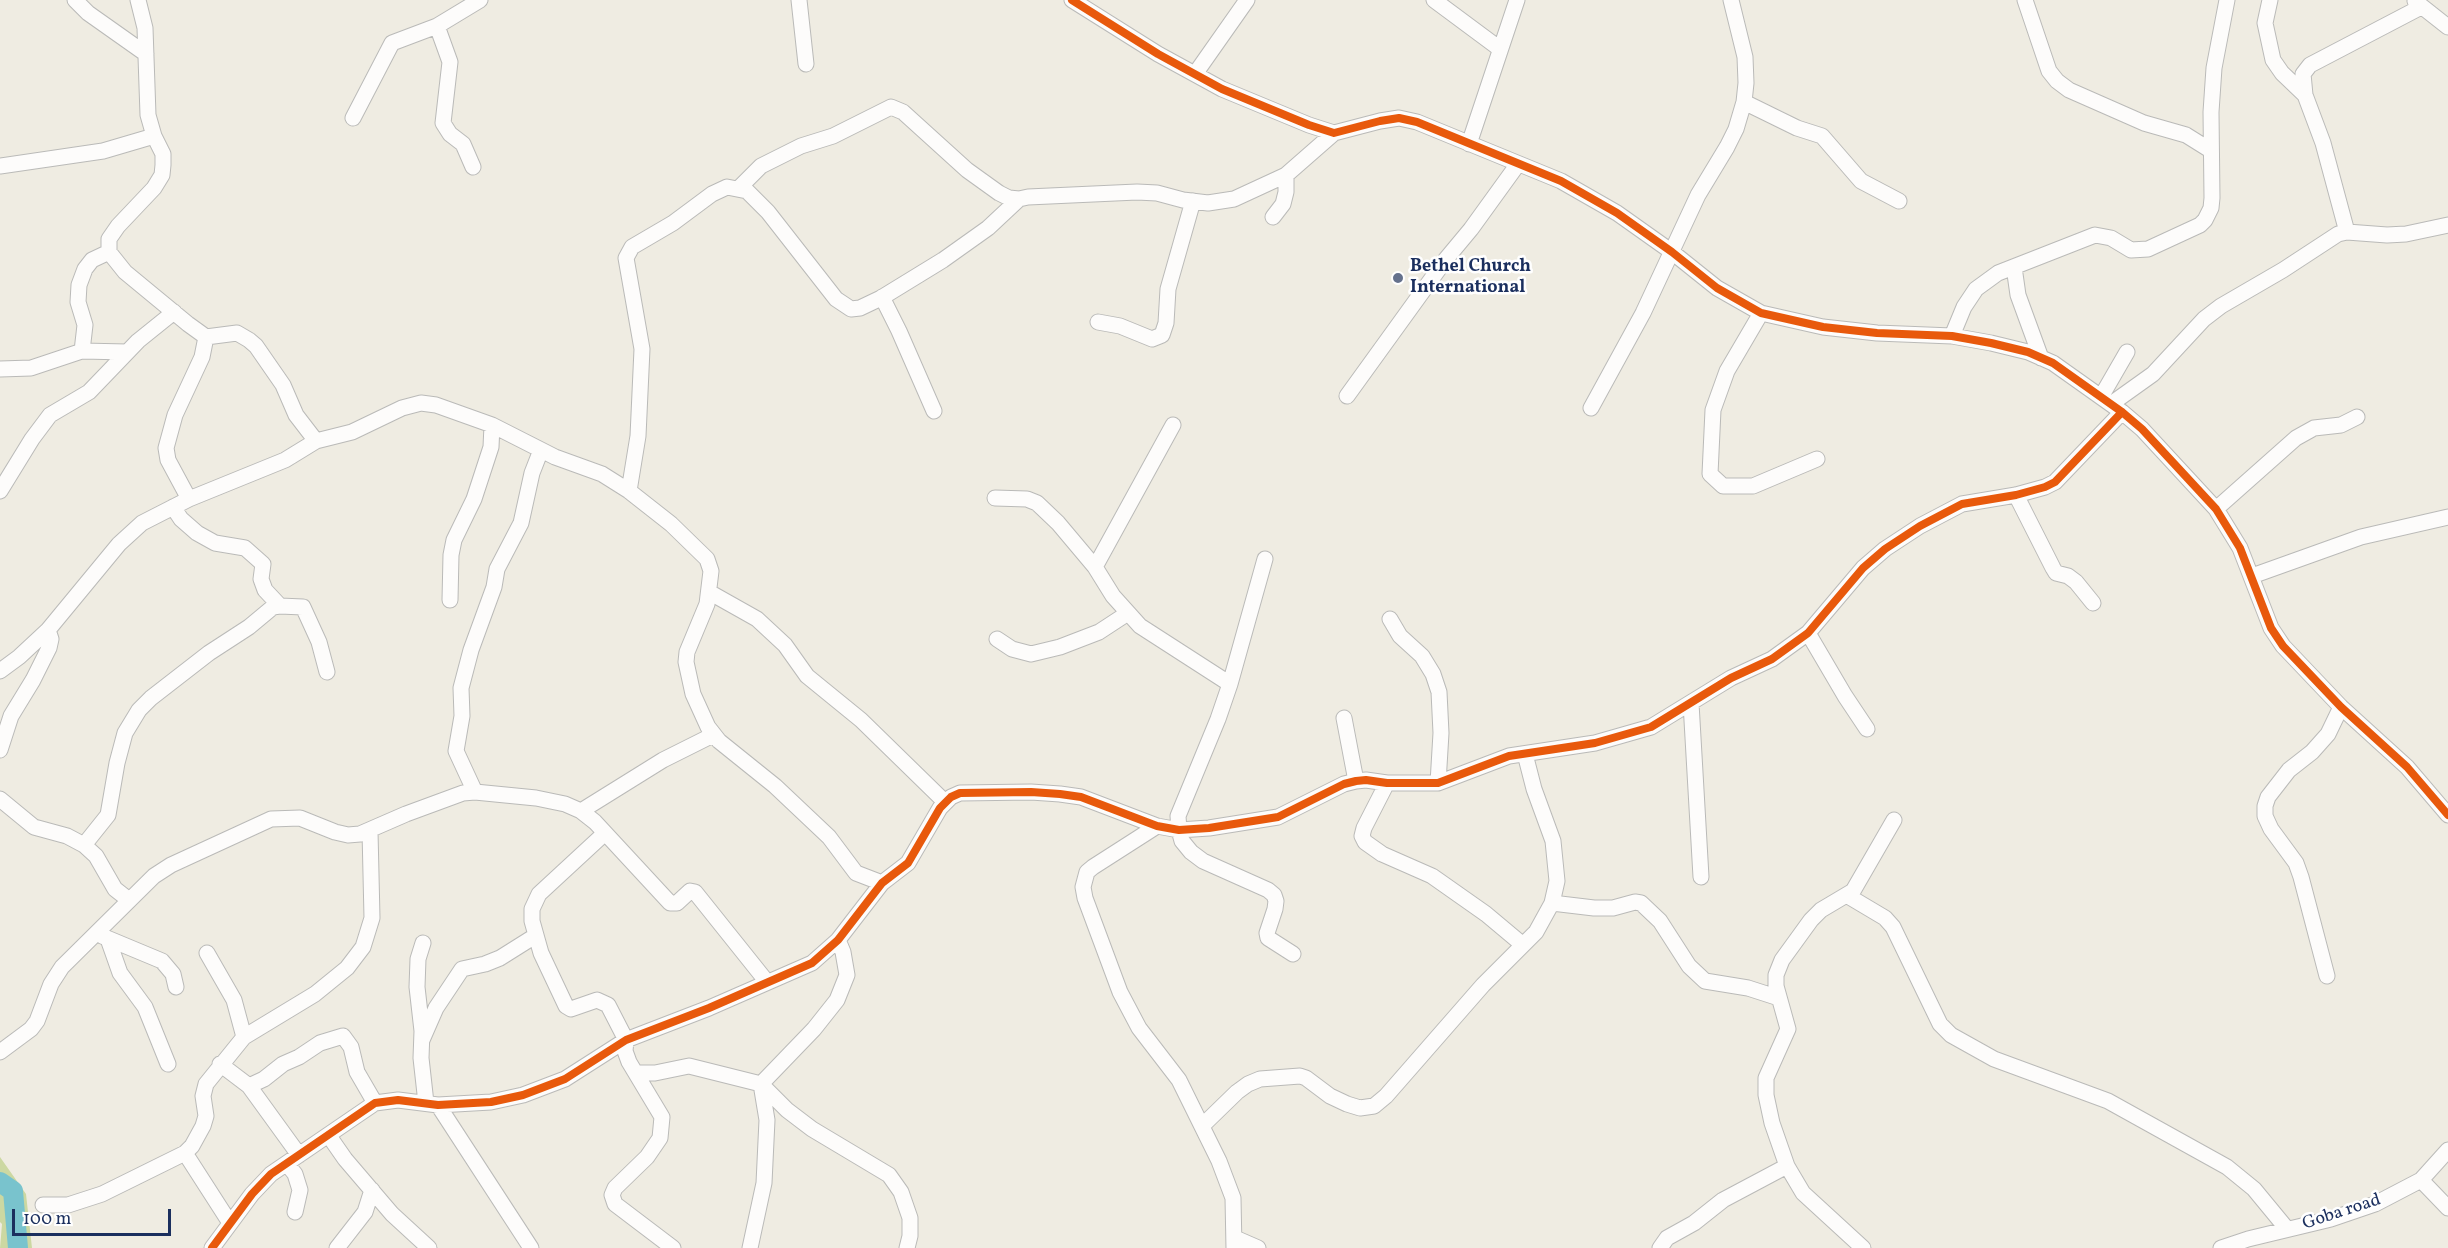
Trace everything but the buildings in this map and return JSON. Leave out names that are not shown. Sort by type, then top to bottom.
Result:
[{"type":"street","points":[[75,0],[88,13],[146,54]]},
{"type":"street","points":[[138,0],[145,28],[148,116],[163,154],[162,175],[154,188],[118,226],[109,239],[109,252],[125,272],[206,337],[237,333],[249,340],[283,386],[296,415],[316,441]]},
{"type":"street","points":[[353,118],[392,43],[437,26],[480,0]]},
{"type":"street","points":[[799,0],[806,64]]},
{"type":"street","points":[[1072,0],[1195,74],[1250,102],[1334,133]]},
{"type":"street","points":[[1195,74],[1247,0]]},
{"type":"street","points":[[1434,0],[1500,49]]},
{"type":"street","points":[[1469,144],[1517,0]]},
{"type":"street","points":[[1591,408],[1643,313],[1698,195],[1727,147],[1744,102],[1745,57],[1731,0]]},
{"type":"street","points":[[2025,0],[2049,71],[2057,81],[2069,90],[2144,123],[2186,135],[2210,150]]},
{"type":"street","points":[[1952,336],[1964,307],[1976,288],[1991,277],[2095,235],[2105,236],[2124,248],[2138,250],[2162,244],[2200,225],[2209,215],[2214,68],[2227,0]]},
{"type":"street","points":[[2270,0],[2265,23],[2273,60],[2282,73],[2305,95]]},
{"type":"street","points":[[2347,232],[2323,143],[2305,95],[2302,78],[2310,65],[2417,3],[2448,27]]},
{"type":"street","points":[[437,26],[450,62],[443,123],[450,134],[463,144],[473,167]]},
{"type":"street","points":[[1744,102],[1797,128],[1822,136],[1861,181],[1899,201]]},
{"type":"street","points":[[739,188],[761,166],[801,146],[833,136],[891,107],[910,118],[967,170],[999,193],[1009,198],[1019,199],[1137,192],[1157,193],[1208,203],[1234,199],[1286,175],[1334,133],[1399,118],[1417,122],[1561,181],[1617,213],[1718,288],[1761,313],[1802,323],[1855,331],[1952,336],[1991,343],[2041,357],[2053,363],[2142,429],[2216,508],[2229,527],[2252,576],[2271,628],[2283,646],[2341,707],[2407,767],[2448,815]]},
{"type":"street","points":[[0,166],[103,151],[154,136]]},
{"type":"street","points":[[1347,396],[1518,164]]},
{"type":"street","points":[[1274,217],[1283,204],[1286,175]]},
{"type":"street","points":[[629,491],[638,436],[642,349],[626,258],[632,247],[673,223],[712,194],[727,187],[739,188],[747,191],[768,213],[844,307],[861,308],[957,250],[988,228],[1019,199]]},
{"type":"street","points":[[1098,322],[1119,326],[1152,339],[1162,336],[1166,323],[1168,289],[1193,201]]},
{"type":"street","points":[[2111,404],[2153,374],[2204,319],[2221,306],[2283,270],[2338,234],[2347,232],[2387,235],[2448,225]]},
{"type":"street","points":[[82,351],[85,325],[78,302],[79,285],[92,260],[109,252]]},
{"type":"street","points":[[2014,267],[2021,303],[2041,357]]},
{"type":"street","points":[[882,297],[934,411]]},
{"type":"street","points":[[0,491],[32,439],[50,415],[89,392],[127,352],[174,312]]},
{"type":"street","points":[[1761,313],[1727,371],[1713,411],[1710,474],[1723,486],[1734,488],[1753,486],[1817,459]]},
{"type":"street","points":[[189,499],[168,460],[166,448],[175,415],[202,357],[206,337]]},
{"type":"street","points":[[0,369],[31,368],[82,351],[127,352]]},
{"type":"street","points":[[218,1245],[230,1223],[262,1184],[375,1103],[391,1100],[432,1104],[492,1102],[524,1095],[565,1079],[626,1040],[794,973],[812,963],[838,940],[882,883],[908,863],[944,801],[960,793],[1060,794],[1081,797],[1157,826],[1179,830],[1219,827],[1278,817],[1344,784],[1377,780],[1388,783],[1438,783],[1509,756],[1595,743],[1651,727],[1731,678],[1772,659],[1808,633],[1863,568],[1885,549],[1920,526],[1962,504],[2016,495],[2045,488],[2055,482],[2111,404],[2127,352]]},
{"type":"street","points":[[0,671],[48,630],[119,544],[142,523],[189,499],[285,460],[316,441],[352,432],[402,408],[421,403],[436,405],[492,425],[541,450],[602,474],[629,491],[671,524],[707,559],[711,571],[707,604],[687,652],[686,662],[693,694],[713,735],[798,807],[829,837],[856,873],[882,883]]},
{"type":"street","points":[[2216,508],[2296,438],[2314,428],[2341,425],[2357,417]]},
{"type":"street","points":[[450,600],[451,555],[454,540],[474,499],[491,447],[492,425]]},
{"type":"street","points":[[1095,567],[1173,425]]},
{"type":"street","points":[[475,792],[456,751],[462,716],[461,688],[471,650],[494,587],[497,569],[521,523],[532,473],[541,450]]},
{"type":"street","points":[[2016,495],[2056,573],[2068,576],[2076,582],[2093,603]]},
{"type":"street","points":[[995,498],[1027,499],[1037,503],[1095,567],[1113,596],[1140,626],[1230,684]]},
{"type":"street","points":[[174,507],[181,519],[196,533],[215,543],[238,545],[251,552],[263,564],[261,579],[265,590],[280,606]]},
{"type":"street","points":[[2252,576],[2361,537],[2448,517]]},
{"type":"street","points":[[1265,559],[1230,684],[1178,816],[1179,830],[1186,847],[1203,861],[1268,890],[1274,896],[1275,909],[1267,933],[1268,938],[1273,944],[1293,954]]},
{"type":"street","points":[[709,592],[757,620],[784,645],[807,676],[861,720],[944,801]]},
{"type":"street","points":[[84,844],[108,815],[125,733],[139,710],[209,653],[249,627],[273,607],[303,608],[320,642],[327,672]]},
{"type":"street","points":[[997,639],[1012,649],[1031,654],[1099,632],[1128,613]]},
{"type":"street","points":[[1390,619],[1400,636],[1422,656],[1434,674],[1440,692],[1441,733],[1438,783]]},
{"type":"street","points":[[0,750],[11,716],[49,648],[51,639],[48,630]]},
{"type":"street","points":[[1808,633],[1867,729]]},
{"type":"street","points":[[1691,704],[1701,877]]},
{"type":"street","points":[[2327,976],[2296,863],[2271,829],[2265,816],[2265,806],[2268,797],[2289,770],[2312,752],[2328,734],[2341,707]]},
{"type":"street","points":[[1344,718],[1356,782]]},
{"type":"street","points":[[581,811],[663,760],[713,735]]},
{"type":"street","points":[[1202,1126],[1248,1083],[1260,1079],[1300,1076],[1347,1104],[1360,1108],[1374,1106],[1386,1096],[1483,985],[1523,945],[1545,918],[1552,903],[1557,881],[1553,841],[1534,789],[1526,754]]},
{"type":"street","points":[[1388,783],[1364,828],[1362,836],[1365,842],[1382,854],[1432,876],[1486,914],[1523,945]]},
{"type":"street","points":[[0,1052],[31,1029],[40,1015],[51,984],[62,968],[102,936],[129,900],[154,876],[171,866],[271,819],[300,818],[348,835],[370,831],[415,810],[463,793],[475,792],[536,798],[565,804],[581,811],[605,833],[670,903],[677,903],[690,891],[695,892],[767,982]]},
{"type":"street","points":[[0,799],[34,827],[67,836],[84,844],[96,856],[114,889],[129,900]]},
{"type":"street","points":[[1863,1248],[1803,1193],[1787,1166],[1772,1123],[1766,1095],[1766,1078],[1788,1029],[1779,998],[1776,975],[1794,942],[1821,910],[1848,896],[1858,884],[1894,820]]},
{"type":"street","points":[[1157,826],[1093,867],[1087,872],[1083,886],[1120,992],[1138,1028],[1179,1080],[1233,1198],[1234,1243],[1258,1248]]},
{"type":"street","points":[[43,1205],[68,1205],[102,1194],[185,1153],[203,1126],[206,1116],[204,1090],[220,1064],[244,1037],[315,994],[347,968],[363,947],[372,918],[370,831]]},
{"type":"street","points":[[605,833],[539,894],[532,909],[535,936],[566,1006],[572,1009],[597,1000],[605,1002],[626,1040],[625,1051],[662,1117],[662,1131],[647,1157],[615,1188],[612,1200],[673,1248]]},
{"type":"street","points":[[1848,896],[1885,918],[1893,927],[1940,1024],[1951,1035],[1994,1059],[2108,1101],[2227,1167],[2254,1189],[2287,1229]]},
{"type":"street","points":[[1552,903],[1594,908],[1613,908],[1635,902],[1641,903],[1660,921],[1689,966],[1705,981],[1748,988],[1779,998]]},
{"type":"street","points":[[102,936],[162,961],[173,974],[176,987]]},
{"type":"street","points":[[102,936],[120,973],[145,1007],[168,1064]]},
{"type":"street","points":[[422,1040],[436,1008],[462,969],[500,958],[535,936]]},
{"type":"street","points":[[761,1084],[814,1029],[837,1000],[847,975],[843,952],[838,940]]},
{"type":"street","points":[[423,943],[417,967],[421,1058],[432,1104],[531,1248]]},
{"type":"street","points":[[207,953],[234,1000],[244,1037]]},
{"type":"street","points":[[249,1086],[320,1043],[343,1036],[351,1047],[357,1072],[375,1103]]},
{"type":"street","points":[[220,1064],[249,1086],[293,1160],[300,1190],[296,1212]]},
{"type":"street","points":[[636,1073],[655,1073],[689,1066],[761,1084],[787,1110],[812,1129],[890,1175],[901,1192],[910,1218],[907,1248]]},
{"type":"street","points":[[750,1248],[764,1183],[767,1120],[761,1084]]},
{"type":"street","points":[[329,1136],[345,1159],[405,1229],[429,1248]]},
{"type":"street","name":"Goba road","points":[[2225,1247],[2287,1229],[2331,1220],[2375,1204],[2421,1180],[2448,1150]]},
{"type":"street","points":[[185,1153],[230,1223]]},
{"type":"street","points":[[1659,1248],[1667,1238],[1694,1223],[1723,1200],[1787,1166]]},
{"type":"street","points":[[2421,1180],[2448,1208]]},
{"type":"street","points":[[337,1248],[365,1212],[372,1190]]},
{"type":"green space","points":[[0,1157],[26,1194],[32,1248],[0,1248],[2,1224],[0,1222]]},
{"type":"waterway","points":[[0,1182],[13,1191],[18,1248]]},
{"type":"cycle path","points":[[1072,0],[1158,54],[1222,89],[1309,125],[1334,133],[1399,118],[1417,122],[1561,181],[1617,213],[1672,252],[1717,288],[1761,313],[1823,327],[1877,333],[1952,336],[2028,352],[2053,363],[2142,429],[2216,509],[2240,548],[2271,628],[2283,646],[2341,707],[2407,767],[2448,815]]},
{"type":"cycle path","points":[[212,1248],[252,1194],[271,1174],[375,1103],[398,1100],[438,1105],[491,1102],[523,1095],[565,1079],[626,1040],[709,1008],[812,963],[838,940],[882,883],[908,863],[940,808],[951,797],[960,793],[1060,794],[1081,797],[1157,826],[1179,830],[1209,828],[1278,817],[1344,784],[1356,781],[1438,783],[1509,756],[1595,743],[1651,727],[1731,678],[1772,659],[1808,633],[1863,568],[1885,549],[1920,526],[1962,504],[2016,495],[2055,482],[2122,412]]},
{"type":"place","name":"Bethel Church International","points":[[1398,278]]}]
